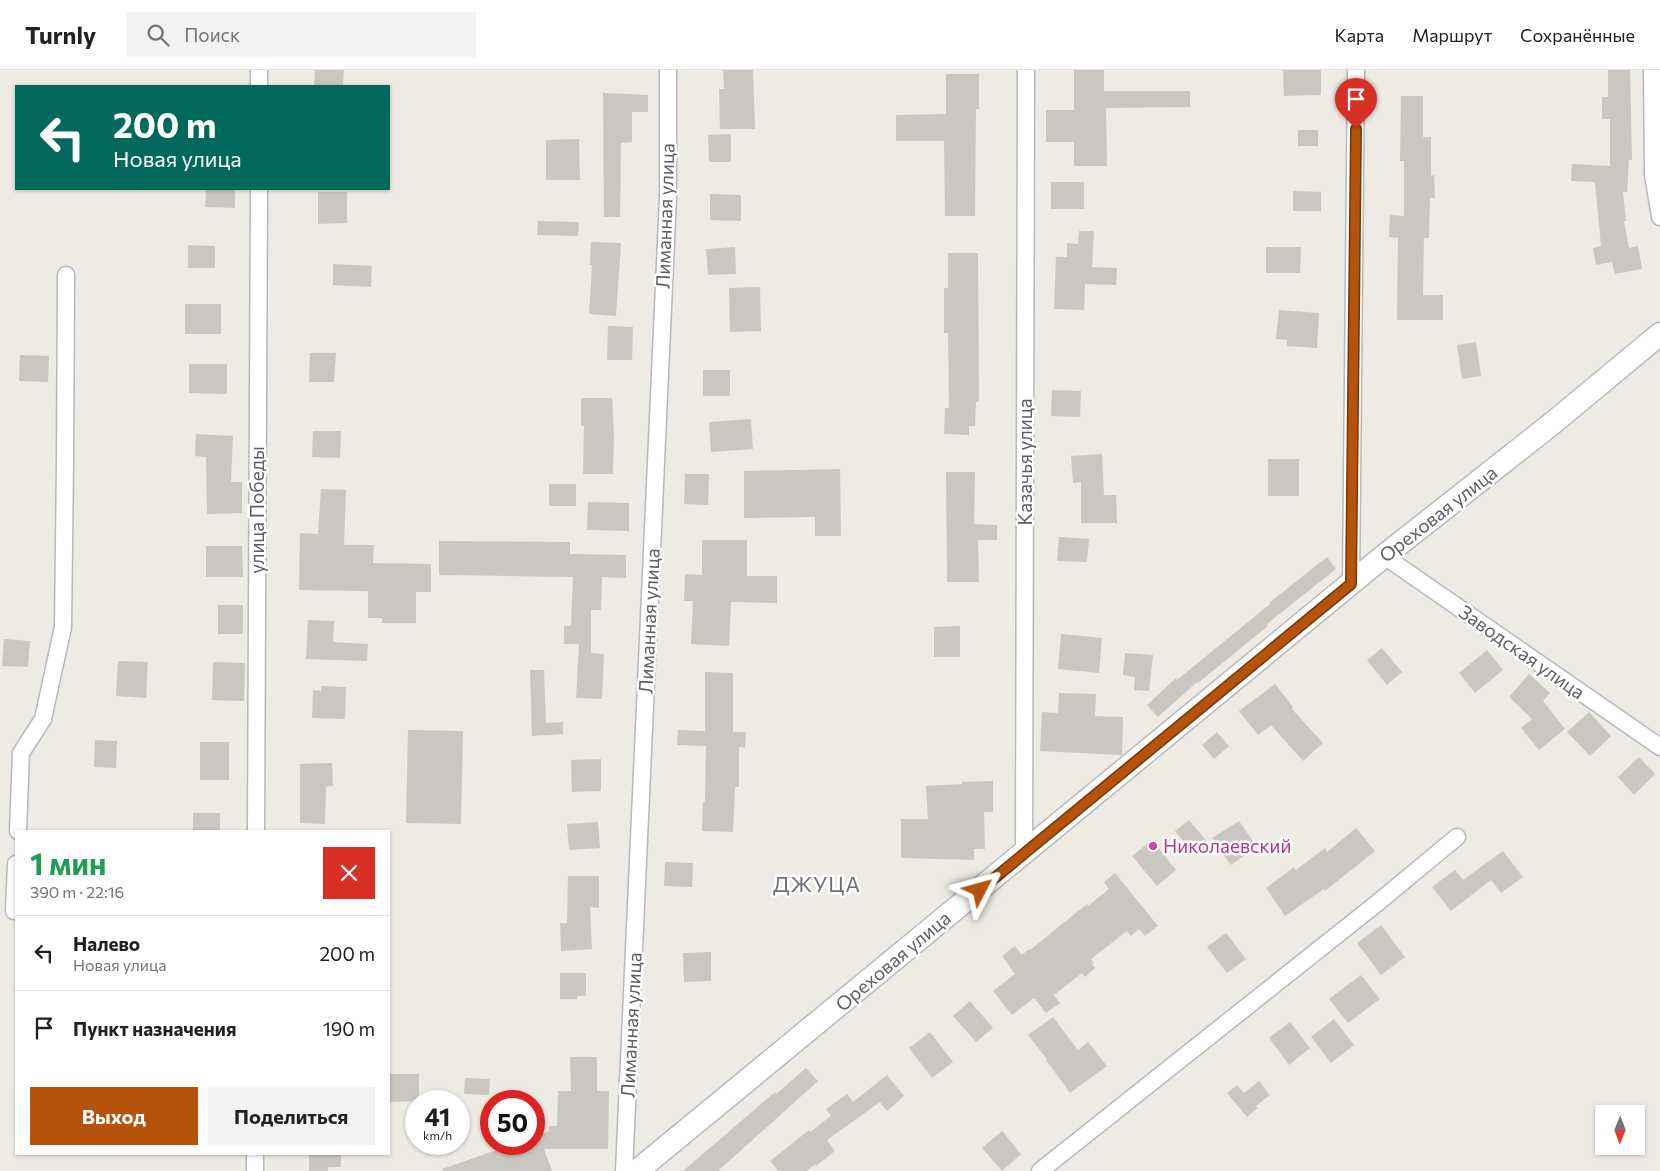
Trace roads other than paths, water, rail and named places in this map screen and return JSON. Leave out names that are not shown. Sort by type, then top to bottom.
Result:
[{"type":"main road","name":"Ореховая улица","points":[[637,1171],[1384,556],[1554,422],[1660,334]]},
{"type":"street","points":[[259,70],[259,85]]},
{"type":"street","name":"Лиманная улица","points":[[624,1171],[668,197],[668,70]]},
{"type":"street","name":"Казачья улица","points":[[1024,853],[1026,70]]},
{"type":"street","points":[[1351,584],[1356,70]]},
{"type":"street","points":[[1652,70],[1653,175],[1660,217]]},
{"type":"street","name":"улица Победы","points":[[256,830],[259,190]]},
{"type":"street","points":[[18,830],[21,753],[42,719],[63,627],[66,464],[66,276]]},
{"type":"street","name":"Заводская улица","points":[[1384,556],[1660,746]]},
{"type":"street","points":[[1040,1171],[1376,904],[1457,837]]},
{"type":"street","points":[[14,910],[15,887]]},
{"type":"street","points":[[255,1155],[255,1171]]},
{"type":"place","name":"Николаевский","points":[[1153,846]]},
{"type":"district","name":"ДЖУЦА","points":[[817,885]]}]
